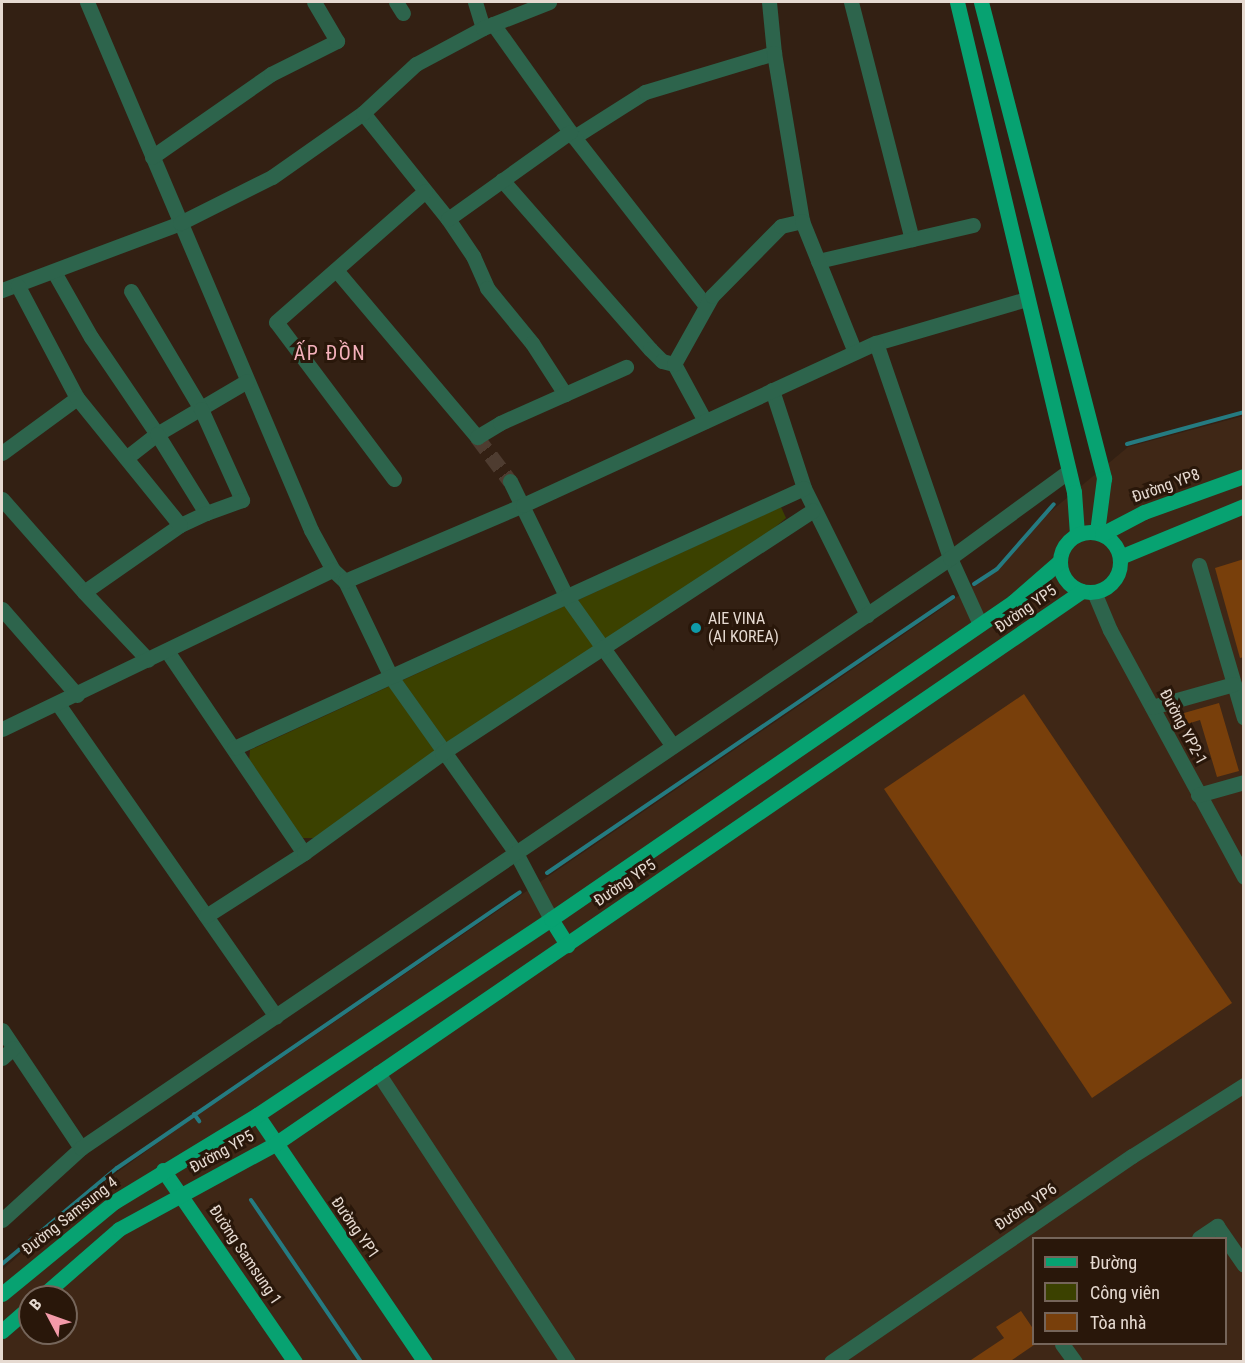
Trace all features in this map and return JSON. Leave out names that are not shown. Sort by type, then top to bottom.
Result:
[{"type":"main road","points":[[957,2],[1026,299],[1069,471],[1077,534]]},
{"type":"main road","points":[[981,2],[1104,478],[1100,533]]},
{"type":"main road","name":"Đường YP8","points":[[1100,533],[1144,512],[1244,476]]},
{"type":"main road","points":[[1120,557],[1244,506]]},
{"type":"main road","points":[[1100,533],[1115,545],[1120,557],[1115,579],[1088,591],[1064,577],[1060,561],[1066,544],[1077,534],[1100,533]]},
{"type":"main road","name":"Đường YP5","points":[[164,1170],[257,1115],[551,919],[980,624],[1031,588],[1060,561]]},
{"type":"main road","name":"Đường YP5","points":[[182,1195],[275,1144],[1088,591]]},
{"type":"main road","points":[[551,919],[567,945]]},
{"type":"main road","name":"Đường YP1","points":[[257,1115],[425,1362]]},
{"type":"main road","name":"Đường Samsung 1","points":[[164,1170],[295,1362]]},
{"type":"main road","name":"Đường Samsung 4","points":[[2,1294],[85,1222],[164,1170]]},
{"type":"main road","points":[[55,1285],[119,1229],[182,1195]]},
{"type":"main road","points":[[2,1331],[18,1317]]},
{"type":"street","points":[[87,2],[310,530],[339,576],[391,677],[442,753],[516,853],[551,919]]},
{"type":"street","points":[[152,157],[271,74],[337,41],[314,2]]},
{"type":"street","points":[[475,2],[488,26],[706,306]]},
{"type":"street","points":[[2,290],[18,286],[180,224],[272,177],[363,113],[416,64],[488,26],[549,2]]},
{"type":"street","points":[[769,2],[774,53],[802,221],[855,352]]},
{"type":"street","points":[[851,2],[912,239]]},
{"type":"street","points":[[448,219],[502,180],[645,92],[774,53]]},
{"type":"street","points":[[363,113],[448,219],[473,256],[487,288],[532,343],[565,394]]},
{"type":"street","points":[[502,180],[650,349],[662,361],[674,363]]},
{"type":"street","points":[[394,479],[276,322],[425,191]]},
{"type":"street","points":[[674,363],[706,306],[781,226],[802,221]]},
{"type":"street","points":[[818,261],[973,225]]},
{"type":"street","points":[[336,270],[477,437],[626,366]]},
{"type":"street","points":[[54,272],[91,337],[157,434],[206,513]]},
{"type":"street","points":[[18,286],[77,398],[180,525]]},
{"type":"street","points":[[84,592],[180,525],[242,500],[201,409],[131,291]]},
{"type":"street","points":[[4,725],[58,704],[167,651],[339,576],[523,505],[876,343],[1026,299]]},
{"type":"street","points":[[876,343],[950,558],[980,624]]},
{"type":"street","points":[[674,363],[705,421]]},
{"type":"street","points":[[126,458],[157,434],[247,381]]},
{"type":"street","points":[[772,390],[813,510],[867,615]]},
{"type":"street","points":[[2,453],[77,398]]},
{"type":"street","points":[[2,1220],[81,1148],[867,615],[1069,471]]},
{"type":"street","points":[[510,481],[566,596],[603,651],[674,746]]},
{"type":"street","points":[[234,748],[804,488]]},
{"type":"street","points":[[2,499],[148,660]]},
{"type":"street","points":[[206,916],[304,853],[442,753],[603,651],[813,510]]},
{"type":"street","points":[[1199,565],[1244,718]]},
{"type":"street","name":"Đường YP2-1","points":[[1088,591],[1244,877]]},
{"type":"street","points":[[2,609],[77,695]]},
{"type":"street","points":[[167,651],[304,853]]},
{"type":"street","points":[[1152,707],[1234,684]]},
{"type":"street","points":[[58,704],[276,1016]]},
{"type":"street","points":[[1198,795],[1244,782]]},
{"type":"street","points":[[2,1030],[7,1053],[81,1148]]},
{"type":"street","points":[[378,1073],[568,1362]]},
{"type":"street","name":"Đường YP6","points":[[831,1362],[1132,1156],[1244,1085]]},
{"type":"street","points":[[1202,1237],[1217,1226],[1225,1237]]},
{"type":"street","points":[[1227,1240],[1244,1265]]},
{"type":"street","points":[[1063,1345],[1075,1362]]},
{"type":"shaded area","points":[[1243,416],[1243,1361],[2,1361],[2,1270],[97,1187],[170,1134],[941,609],[995,568],[1044,517],[1128,447]]},
{"type":"green space","points":[[781,507],[786,518],[767,534],[314,838],[302,838],[249,762],[250,750]]},
{"type":"building","points":[[1244,559],[1244,657],[1240,658],[1215,568]]},
{"type":"building","points":[[1024,694],[1232,1003],[1092,1098],[884,789]]},
{"type":"building","points":[[1219,703],[1239,771],[1217,777],[1200,720],[1187,724],[1184,713]]},
{"type":"building","points":[[1021,1311],[1032,1327],[1032,1345],[1034,1345],[1009,1362],[968,1362],[1004,1338],[996,1327]]},
{"type":"waterway","points":[[1127,444],[1244,412]]},
{"type":"waterway","points":[[974,584],[997,569],[1054,504]]},
{"type":"waterway","points":[[547,873],[953,597]]},
{"type":"waterway","points":[[2,1264],[117,1168],[520,892]]},
{"type":"waterway","points":[[194,1114],[199,1121]]},
{"type":"waterway","points":[[251,1200],[361,1362]]},
{"type":"tunnel","points":[[477,437],[510,481]]},
{"type":"place","name":"AIE VINA (AI KOREA)","points":[[696,628]]},
{"type":"district","name":"ẤP ĐỒN","points":[[330,353]]}]
